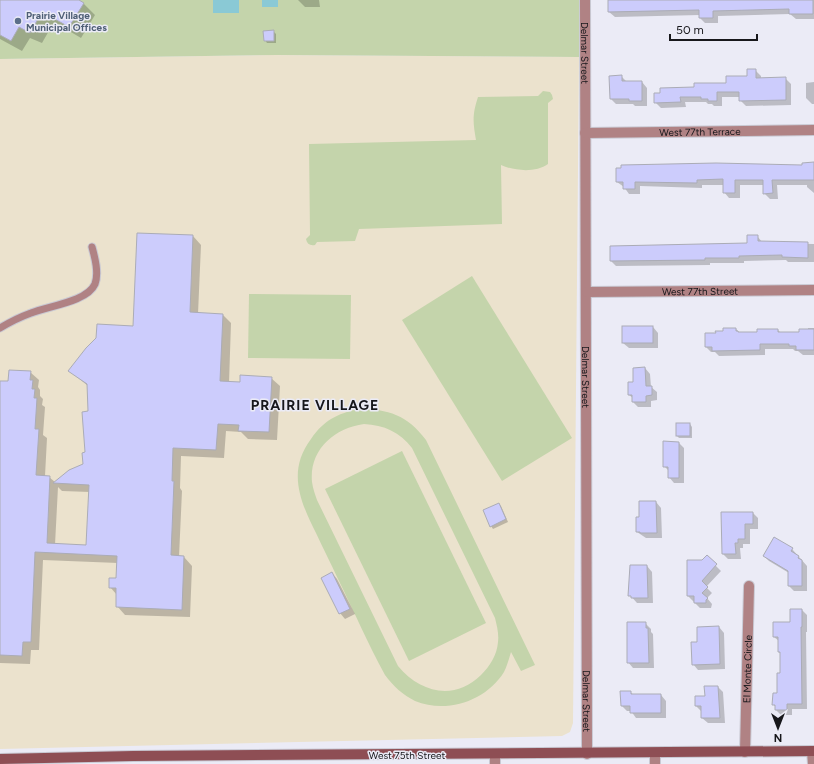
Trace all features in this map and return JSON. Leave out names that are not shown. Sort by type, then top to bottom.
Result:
[{"type":"main road","name":"West 75th Street","points":[[0,759],[133,756],[495,759],[588,754],[813,751]]},
{"type":"street","name":"Delmar Street","points":[[585,0],[588,754]]},
{"type":"street","name":"West 77th Terrace","points":[[585,133],[814,130]]},
{"type":"street","name":"West 77th Street","points":[[587,292],[814,290]]},
{"type":"street","name":"El Monte Circle","points":[[745,752],[749,586]]},
{"type":"street","points":[[813,751],[813,764]]},
{"type":"street","points":[[655,753],[655,764]]},
{"type":"lane","points":[[0,328],[13,320],[32,312],[79,298],[89,292],[95,284],[96,274],[96,261],[92,247]]},
{"type":"shaded area","points":[[272,55],[579,57],[573,723],[570,732],[562,736],[0,749],[0,59]]},
{"type":"green space","points":[[0,0],[579,0],[579,57],[277,55],[0,59]]},
{"type":"green space","points":[[543,91],[550,92],[553,99],[548,103],[548,164],[531,170],[512,169],[501,165],[502,224],[359,229],[355,241],[317,242],[315,245],[310,245],[307,242],[306,239],[310,235],[309,144],[476,140],[474,119],[478,97],[538,96]]},
{"type":"green space","points":[[472,276],[572,438],[502,481],[402,320]]},
{"type":"green space","points":[[249,294],[351,295],[350,359],[248,358]]},
{"type":"green space","points":[[369,409],[396,415],[412,425],[426,440],[535,665],[521,671],[511,652],[504,672],[487,691],[465,702],[440,706],[427,705],[411,699],[398,690],[385,675],[310,521],[298,486],[299,463],[311,439],[326,422],[350,411]],"holes":[[[364,424],[391,430],[407,442],[412,448],[495,618],[498,630],[498,639],[496,651],[492,660],[481,675],[471,683],[460,688],[449,691],[427,688],[407,675],[398,666],[313,489],[312,470],[319,451],[326,442],[343,430],[353,426]]]},
{"type":"green space","points":[[402,451],[486,623],[409,661],[325,489]]},
{"type":"water","points":[[213,0],[239,0],[239,13],[213,13]]},
{"type":"water","points":[[262,0],[278,0],[278,7],[262,7]]},
{"type":"building","name":"Prairie Village Municipal Offices","points":[[0,0],[79,0],[84,3],[69,27],[42,12],[30,33],[19,27],[11,41],[0,35]]},
{"type":"building","points":[[608,0],[813,0],[813,14],[789,14],[789,9],[713,11],[713,18],[699,18],[699,10],[608,12]]},
{"type":"building","points":[[274,30],[274,41],[264,41],[263,31]]},
{"type":"building","points":[[747,69],[756,69],[756,78],[786,77],[786,100],[739,101],[739,92],[717,92],[717,101],[708,101],[708,99],[701,99],[701,97],[680,97],[681,102],[654,103],[654,93],[660,93],[660,88],[694,87],[694,83],[726,83],[726,76],[747,76]]},
{"type":"building","points":[[622,75],[622,81],[642,81],[642,101],[610,99],[609,76]]},
{"type":"building","points":[[814,162],[814,180],[772,180],[773,193],[763,194],[763,180],[735,180],[735,193],[723,193],[723,179],[697,180],[697,183],[635,182],[635,189],[623,189],[623,182],[616,182],[616,168],[621,168],[621,165],[716,163],[802,165],[802,163]]},
{"type":"building","points":[[137,233],[193,235],[190,312],[223,314],[220,381],[240,382],[240,375],[272,377],[269,432],[238,431],[239,425],[218,424],[216,450],[173,448],[172,481],[174,481],[171,555],[184,556],[182,610],[116,607],[116,588],[109,588],[109,578],[116,578],[117,556],[35,552],[31,642],[23,642],[22,656],[0,655],[0,381],[8,381],[9,370],[31,371],[30,380],[33,380],[32,389],[35,389],[34,398],[37,398],[35,429],[39,429],[36,475],[50,476],[47,543],[86,545],[89,485],[53,483],[69,470],[83,464],[82,453],[85,452],[82,412],[88,411],[87,384],[68,371],[96,338],[97,324],[133,326]]},
{"type":"building","points":[[747,235],[758,235],[758,241],[808,242],[808,258],[782,257],[782,255],[739,256],[739,258],[705,258],[705,260],[610,261],[610,246],[747,243]]},
{"type":"building","points":[[622,326],[653,326],[653,343],[622,343]]},
{"type":"building","points":[[723,328],[736,328],[736,331],[738,332],[757,332],[757,329],[778,329],[778,332],[799,332],[799,329],[814,329],[814,350],[796,350],[796,346],[789,346],[789,344],[760,344],[760,350],[712,351],[712,347],[705,347],[705,333],[716,333],[715,331],[723,331]]},
{"type":"building","points":[[645,367],[646,386],[652,386],[652,395],[646,396],[646,402],[632,402],[632,395],[628,395],[628,382],[633,382],[633,368]]},
{"type":"building","points":[[676,423],[690,423],[690,436],[676,436]]},
{"type":"building","points":[[663,441],[679,442],[679,478],[668,478],[668,467],[663,467]]},
{"type":"building","points":[[639,501],[656,501],[657,533],[636,532],[636,517],[639,517]]},
{"type":"building","points":[[499,503],[506,519],[490,527],[483,510]]},
{"type":"building","points":[[721,512],[753,512],[753,524],[745,524],[745,539],[738,539],[738,543],[735,543],[736,554],[722,554]]},
{"type":"building","points":[[774,537],[793,548],[791,551],[802,560],[802,586],[788,586],[788,571],[763,556]]},
{"type":"building","points":[[707,555],[717,564],[702,581],[708,587],[702,593],[708,598],[706,603],[694,603],[694,596],[687,596],[687,560],[702,560]]},
{"type":"building","points":[[630,565],[647,565],[648,598],[631,598],[631,596],[628,596]]},
{"type":"building","points":[[332,572],[350,609],[339,614],[321,578]]},
{"type":"building","points":[[790,609],[802,609],[802,704],[787,704],[787,710],[775,710],[775,705],[772,705],[773,693],[777,693],[777,673],[780,673],[780,652],[778,652],[778,637],[773,637],[773,622],[790,622]]},
{"type":"building","points":[[627,622],[646,622],[646,628],[648,628],[649,663],[627,663]]},
{"type":"building","points":[[719,626],[720,664],[692,665],[691,642],[697,642],[697,627]]},
{"type":"building","points":[[704,686],[718,686],[720,718],[701,718],[701,706],[695,706],[695,696],[705,696]]},
{"type":"building","points":[[620,691],[631,691],[631,694],[661,694],[661,713],[630,713],[630,706],[621,706]]},
{"type":"place","name":"Prairie Village Municipal Offices","points":[[18,21]]},
{"type":"district","name":"PRAIRIE VILLAGE","points":[[315,405]]}]
